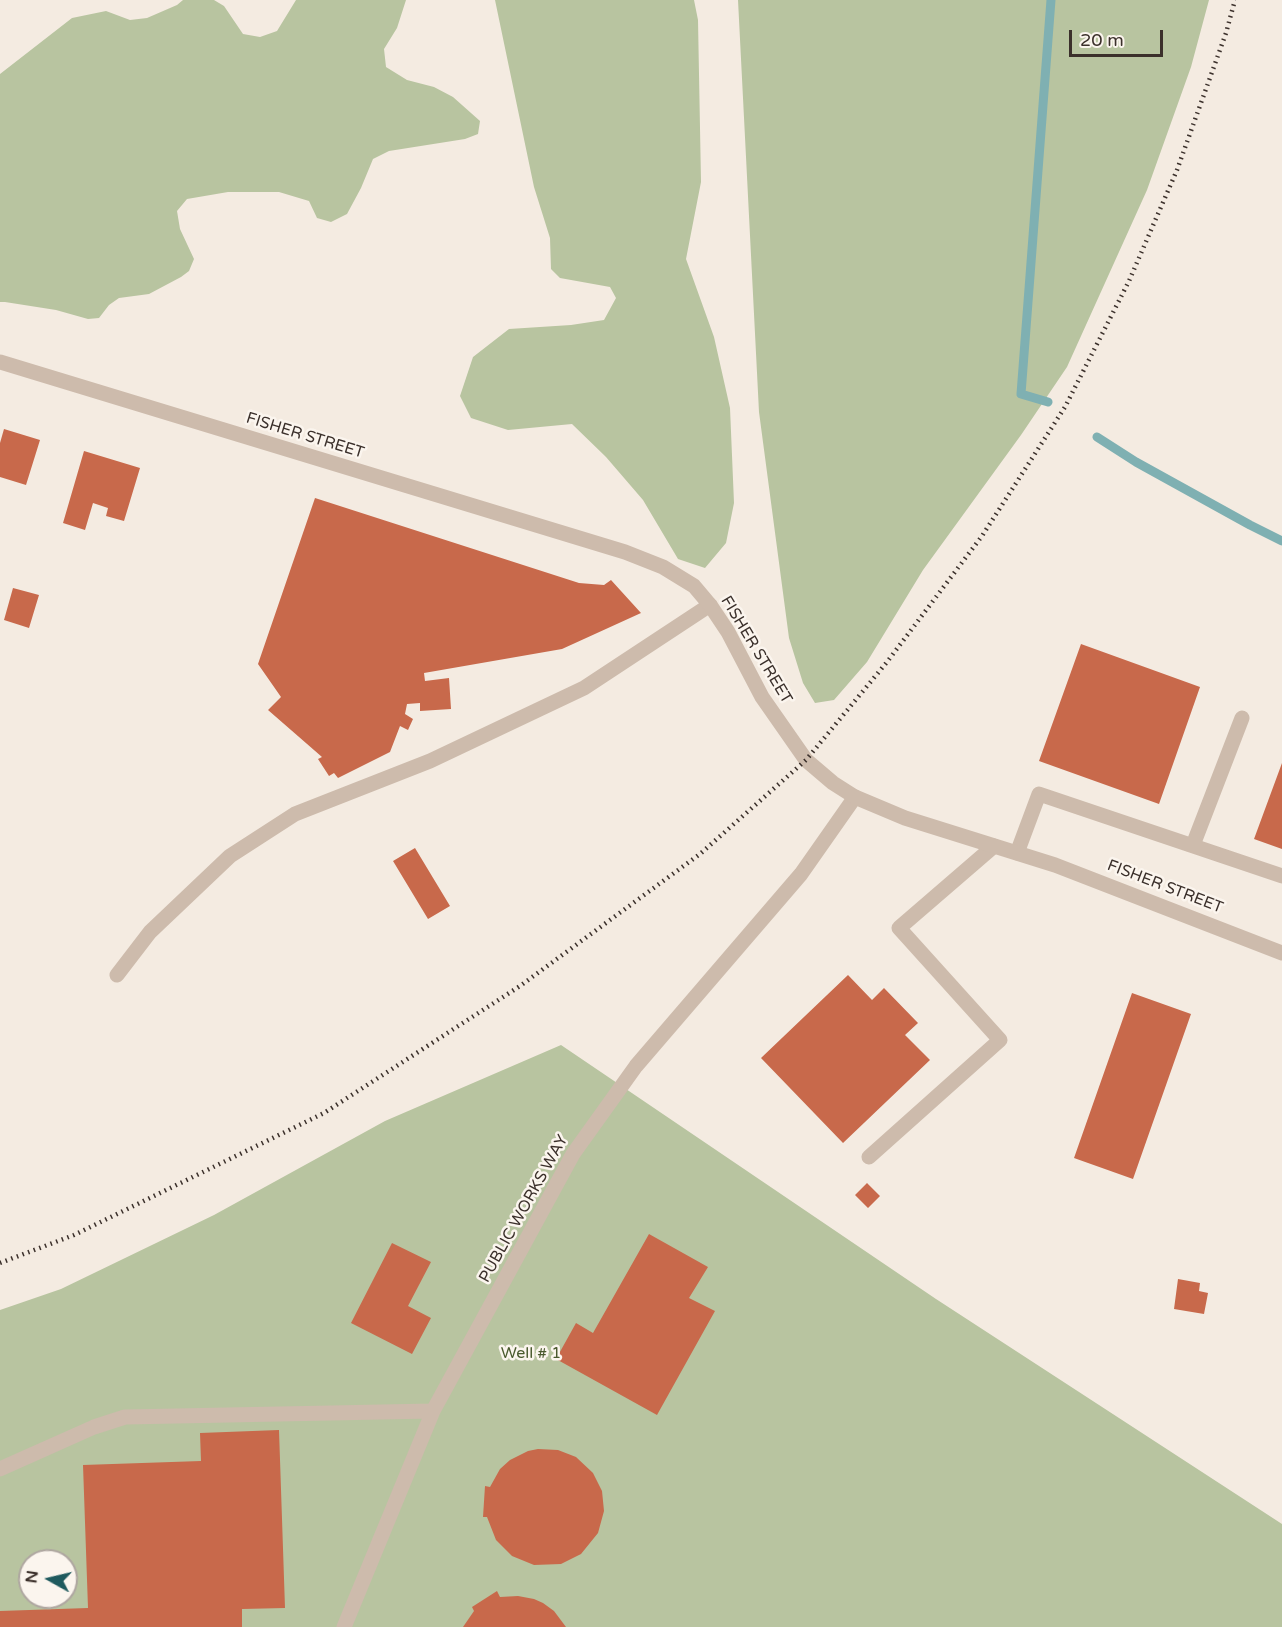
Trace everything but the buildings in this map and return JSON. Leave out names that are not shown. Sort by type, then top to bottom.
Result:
[{"type":"street","name":"FISHER STREET","points":[[0,362],[625,552],[663,567],[694,586],[710,605],[728,632],[762,698],[806,760],[833,783],[855,797],[904,818],[1017,853],[1167,907],[1282,953]]},
{"type":"street","points":[[117,975],[150,932],[230,856],[295,814],[430,761],[584,688],[710,605]]},
{"type":"street","points":[[1193,845],[1242,718]]},
{"type":"street","points":[[1017,853],[1039,794],[1282,876]]},
{"type":"street","name":"PUBLIC WORKS WAY","points":[[344,1627],[433,1411],[573,1154],[636,1066],[801,874],[855,797]]},
{"type":"street","points":[[869,1156],[1000,1040],[899,928],[994,846]]},
{"type":"street","points":[[0,1469],[94,1427],[125,1417],[433,1411]]},
{"type":"green space","points":[[183,0],[214,0],[224,6],[243,34],[260,37],[277,31],[296,0],[406,0],[397,28],[384,49],[386,67],[407,80],[434,87],[453,97],[480,121],[478,134],[465,139],[389,151],[373,159],[347,214],[331,222],[317,218],[309,201],[279,192],[228,192],[187,199],[177,211],[180,229],[194,259],[189,271],[149,294],[119,298],[109,305],[99,318],[88,319],[56,310],[0,302],[0,74],[72,18],[106,11],[130,20],[147,18]]},
{"type":"green space","points":[[495,0],[694,0],[698,20],[701,182],[686,259],[714,337],[730,408],[734,503],[726,543],[705,568],[678,559],[643,500],[606,457],[572,424],[508,430],[471,418],[460,396],[473,357],[509,329],[571,325],[604,320],[616,298],[610,287],[560,278],[551,269],[550,238],[534,187]]},
{"type":"green space","points":[[738,0],[1209,0],[1191,67],[1147,190],[1067,367],[1021,435],[923,570],[867,662],[834,700],[815,703],[803,683],[789,638],[759,412]]},
{"type":"green space","name":"Well # 1","points":[[561,1045],[936,1299],[1282,1524],[1282,1627],[0,1627],[0,1310],[61,1289],[214,1215],[385,1121]]},
{"type":"waterway","points":[[1048,402],[1021,394],[1051,0]]},
{"type":"waterway","points":[[1097,437],[1136,462],[1282,541]]},
{"type":"railway","points":[[0,1263],[74,1235],[324,1113],[520,986],[700,854],[806,760],[887,662],[982,536],[1065,407],[1129,281],[1177,170],[1226,33],[1235,0]]}]
